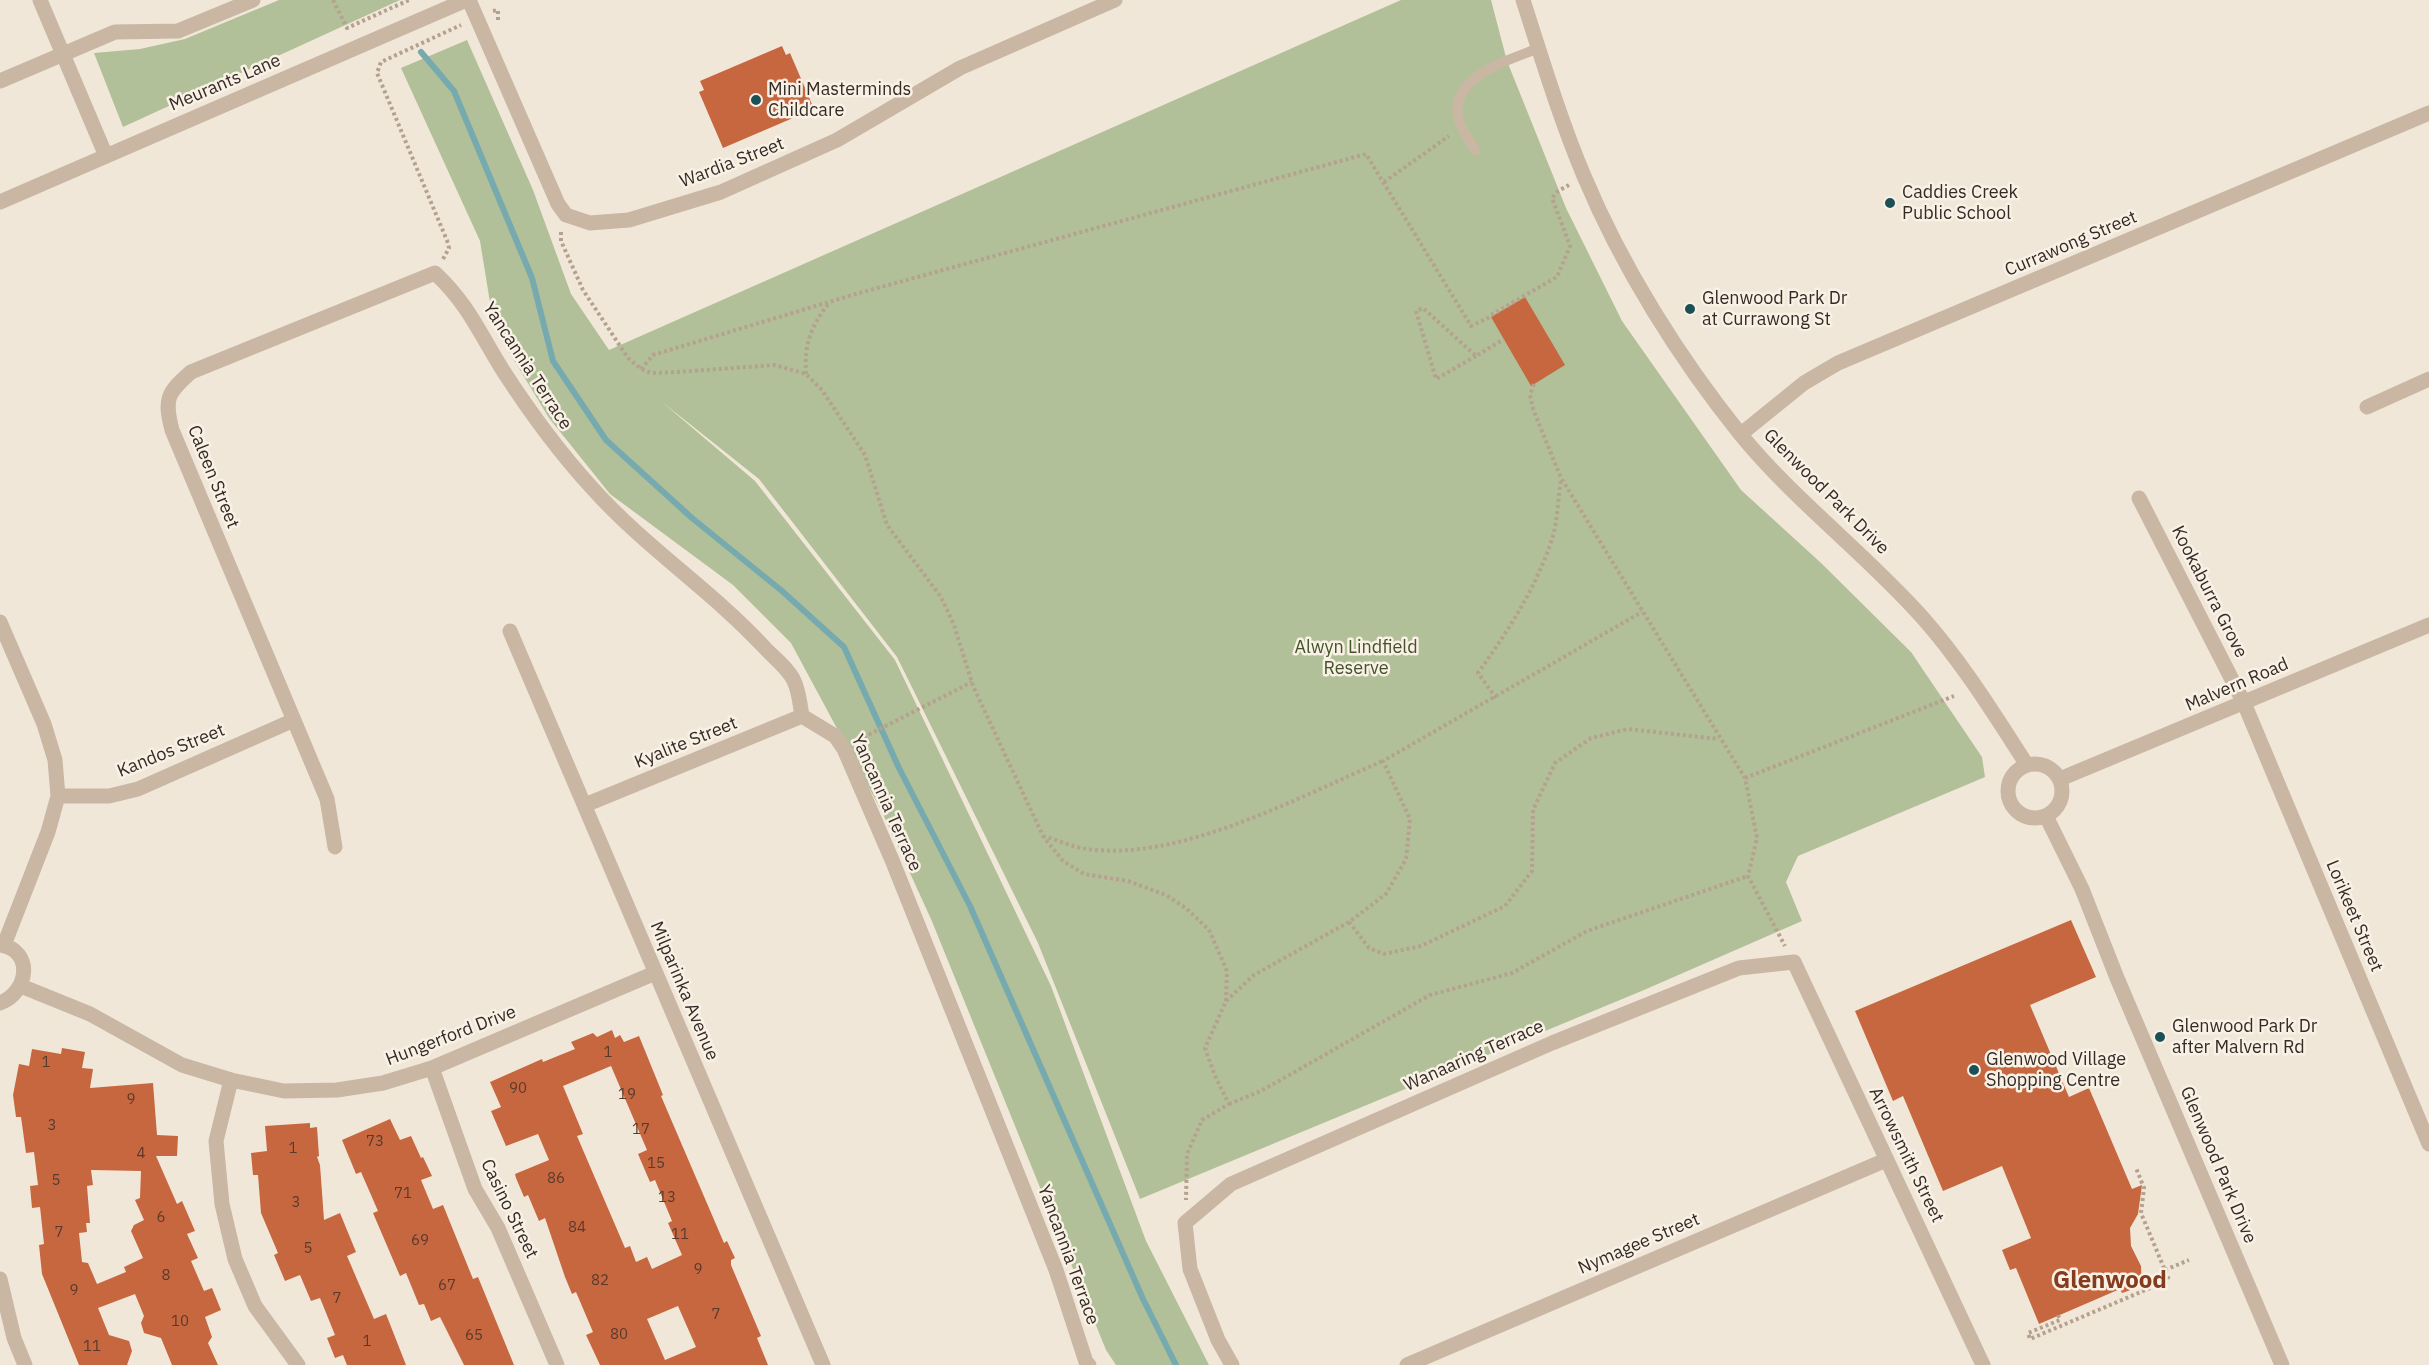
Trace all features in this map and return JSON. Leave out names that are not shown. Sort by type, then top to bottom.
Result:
[{"type":"street","points":[[40,0],[106,156]]},
{"type":"street","points":[[0,81],[115,32],[178,31],[253,0]]},
{"type":"street","points":[[467,0],[558,204],[566,215]]},
{"type":"street","name":"Meurants Lane","points":[[0,202],[467,0]]},
{"type":"street","name":"Wardia Street","points":[[566,215],[590,223],[629,220],[721,192],[837,140],[960,68],[1115,0]]},
{"type":"street","name":"Glenwood Park Drive","points":[[1522,0],[1571,144],[1607,226],[1664,324],[1741,434],[1774,472],[1922,617],[1976,687],[2026,765]]},
{"type":"street","name":"Currawong Street","points":[[1741,434],[1804,383],[1838,363],[2429,113]]},
{"type":"street","name":"Yancannia Terrace","points":[[435,273],[457,294],[472,315],[503,370],[557,448],[594,491],[642,538],[704,589],[748,630],[794,680],[802,716],[835,736],[844,749],[892,860],[1056,1270],[1085,1364]]},
{"type":"street","name":"Caleen Street","points":[[334,847],[327,799],[172,430],[166,407],[175,387],[191,372],[435,273]]},
{"type":"street","points":[[2367,407],[2429,379]]},
{"type":"street","name":"Kookaburra Grove","points":[[2139,498],[2244,703]]},
{"type":"street","points":[[0,622],[44,724],[55,760],[58,796],[48,832],[2,945],[13,949],[20,958],[23,966],[21,986],[15,994],[0,1003]]},
{"type":"street","name":"Malvern Road","points":[[2060,779],[2429,625]]},
{"type":"street","name":"Milparinka Avenue","points":[[510,631],[823,1365]]},
{"type":"street","name":"Lorikeet Street","points":[[2244,703],[2429,1144]]},
{"type":"street","name":"Kyalite Street","points":[[585,805],[802,716]]},
{"type":"street","name":"Kandos Street","points":[[58,796],[109,796],[138,789],[294,720]]},
{"type":"street","points":[[2042,764],[2049,767],[2060,779],[2062,796],[2053,811],[2046,816],[2037,818],[2020,813],[2009,799],[2010,782],[2013,775],[2026,765],[2042,764]]},
{"type":"street","name":"Glenwood Park Drive","points":[[2046,816],[2082,889],[2116,978],[2282,1365]]},
{"type":"street","name":"Arrowsmith Street","points":[[1794,962],[1983,1365]]},
{"type":"street","name":"Wanaaring Terrace","points":[[1185,1222],[1231,1184],[1552,1043],[1739,968],[1794,962]]},
{"type":"street","name":"Hungerford Drive","points":[[21,986],[90,1014],[182,1065],[231,1080],[284,1091],[337,1090],[383,1083],[432,1068],[655,973]]},
{"type":"street","name":"Casino Street","points":[[432,1068],[456,1143],[475,1189],[498,1228],[557,1365]]},
{"type":"street","points":[[231,1080],[216,1141],[222,1204],[235,1259],[255,1306],[298,1365]]},
{"type":"street","name":"Nymagee Street","points":[[1407,1365],[1886,1160]]},
{"type":"street","points":[[1185,1222],[1190,1269],[1218,1340],[1232,1365]]},
{"type":"street","points":[[0,1279],[7,1341],[25,1365]]},
{"type":"lane","points":[[1475,150],[1460,125],[1459,100],[1467,83],[1483,72],[1539,48]]},
{"type":"path","points":[[333,0],[347,28],[409,0]]},
{"type":"path","points":[[435,273],[449,248],[448,243],[378,73],[381,63],[447,33]]},
{"type":"path","points":[[641,369],[653,355],[830,302],[1366,154],[1472,326],[1557,277],[1570,246],[1552,198],[1558,190],[1569,185]]},
{"type":"path","points":[[566,215],[561,227],[561,241],[583,290],[628,357],[641,369],[651,373],[775,365],[806,374],[822,390],[865,455],[887,525],[941,597],[954,625],[972,682],[1042,836],[1063,861],[1084,874],[1128,881],[1166,895],[1188,909],[1209,930],[1227,971],[1226,1001],[1205,1048],[1229,1104]]},
{"type":"path","points":[[806,374],[808,336],[814,321],[830,302]]},
{"type":"path","points":[[1476,356],[1423,308],[1416,311],[1436,379],[1476,356],[1504,339]]},
{"type":"path","points":[[1534,384],[1530,395],[1533,409],[1561,478],[1719,739],[1745,777],[1757,838],[1748,876],[1794,962]]},
{"type":"path","points":[[1496,698],[1478,673],[1509,630],[1539,574],[1553,536],[1561,478]]},
{"type":"path","points":[[1042,836],[1086,849],[1142,850],[1217,831],[1383,761],[1642,612]]},
{"type":"path","points":[[871,732],[972,682]]},
{"type":"path","points":[[1745,777],[1954,696]]},
{"type":"path","points":[[1349,922],[1369,948],[1384,954],[1421,945],[1505,906],[1532,871],[1533,810],[1555,763],[1591,738],[1628,729],[1719,739]]},
{"type":"path","points":[[1226,1001],[1254,975],[1349,922],[1386,894],[1406,858],[1410,819],[1383,761]]},
{"type":"path","points":[[1185,1222],[1187,1154],[1202,1120],[1229,1104],[1261,1091],[1430,995],[1512,973],[1587,931],[1748,876]]},
{"type":"path","points":[[2058,1316],[2060,1320],[2028,1333],[2030,1339],[2169,1280],[2141,1213],[2144,1188],[2136,1168]]},
{"type":"path","points":[[2165,1270],[2189,1260]]},
{"type":"green space","points":[[279,0],[400,0],[123,127],[94,53],[140,49],[185,39]]},
{"type":"green space","name":"Alwyn Lindfield Reserve","points":[[1401,0],[1491,0],[1507,61],[1566,208],[1622,321],[1741,490],[1820,562],[1911,652],[1982,757],[1985,777],[1798,856],[1786,882],[1802,921],[1644,990],[1140,1199],[1038,943],[897,657],[759,479],[662,402],[755,481],[895,660],[1051,986],[1146,1241],[1209,1365],[1116,1365],[1106,1350],[931,919],[882,812],[791,643],[733,585],[610,494],[549,418],[494,327],[480,241],[401,68],[467,40],[533,190],[571,294],[609,350]]},
{"type":"building","name":"Mini Masterminds Childcare","points":[[782,46],[786,55],[790,53],[814,109],[723,148],[699,92],[704,90],[700,81]]},
{"type":"building","points":[[1525,297],[1565,365],[1531,386],[1491,317]]},
{"type":"building","points":[[2071,920],[2096,977],[2030,1005],[2069,1097],[2089,1088],[2132,1189],[2142,1185],[2138,1214],[2130,1228],[2131,1246],[2141,1266],[2142,1286],[2122,1293],[2120,1289],[2039,1324],[2016,1268],[2010,1270],[2002,1250],[2031,1238],[2002,1166],[1943,1191],[1903,1096],[1893,1101],[1855,1011]]},
{"type":"building","points":[[612,1030],[615,1038],[620,1035],[624,1042],[639,1036],[663,1095],[661,1096],[724,1243],[727,1241],[735,1258],[731,1260],[731,1265],[761,1336],[757,1338],[768,1365],[600,1365],[586,1335],[593,1332],[576,1292],[572,1294],[545,1218],[539,1221],[528,1195],[524,1197],[515,1174],[549,1160],[538,1134],[506,1146],[491,1111],[501,1107],[490,1082],[542,1059],[543,1062],[575,1049],[571,1042],[593,1033],[597,1037]],"holes":[[[611,1066],[647,1150],[638,1154],[650,1182],[655,1180],[672,1221],[668,1223],[682,1255],[652,1269],[647,1257],[636,1262],[630,1246],[625,1248],[577,1136],[583,1134],[563,1086]],[[678,1306],[696,1347],[665,1360],[647,1319]]]},
{"type":"building","points":[[62,1048],[85,1052],[82,1068],[93,1069],[90,1088],[153,1083],[157,1135],[178,1136],[177,1156],[156,1156],[177,1204],[182,1201],[195,1231],[187,1234],[198,1258],[191,1261],[204,1291],[212,1288],[221,1310],[205,1317],[212,1337],[208,1343],[218,1365],[172,1365],[161,1338],[144,1333],[141,1323],[144,1316],[135,1294],[98,1308],[109,1335],[129,1341],[132,1351],[127,1365],[79,1365],[42,1274],[39,1245],[44,1244],[40,1207],[32,1208],[30,1186],[38,1185],[34,1152],[26,1153],[21,1117],[16,1117],[13,1095],[19,1064],[29,1066],[32,1049],[61,1054]],"holes":[[[91,1170],[141,1171],[140,1198],[135,1200],[144,1220],[134,1225],[131,1231],[143,1258],[124,1267],[126,1272],[97,1284],[88,1263],[82,1262],[79,1233],[87,1232],[86,1223],[90,1223],[87,1186],[93,1185]]]},
{"type":"building","points":[[390,1119],[400,1140],[411,1136],[421,1158],[423,1157],[432,1176],[421,1180],[433,1209],[443,1205],[473,1279],[478,1277],[514,1365],[464,1365],[440,1317],[431,1321],[424,1304],[419,1305],[406,1273],[400,1276],[373,1213],[378,1211],[361,1172],[356,1174],[342,1140]]},
{"type":"building","points":[[310,1123],[310,1128],[317,1127],[319,1156],[317,1157],[320,1165],[324,1220],[340,1213],[356,1252],[347,1256],[374,1319],[386,1314],[406,1365],[347,1365],[343,1355],[335,1358],[327,1338],[335,1335],[320,1298],[311,1301],[300,1275],[285,1281],[274,1255],[278,1253],[261,1213],[258,1175],[253,1175],[251,1153],[267,1151],[265,1126]]},
{"type":"waterway","points":[[421,52],[454,91],[532,278],[553,361],[606,440],[692,518],[782,591],[844,647],[899,768],[970,906],[1143,1299],[1176,1365]]},
{"type":"place","name":"Mini Masterminds Childcare","points":[[756,100]]},
{"type":"place","name":"Caddies Creek Public School","points":[[1890,203]]},
{"type":"place","name":"Glenwood Park Dr at Currawong St","points":[[1690,309]]},
{"type":"place","name":"Glenwood Park Dr after Malvern Rd","points":[[2160,1037]]},
{"type":"place","name":"Glenwood Village Shopping Centre","points":[[1974,1070]]},
{"type":"district","name":"Glenwood","points":[[2110,1281]]}]
